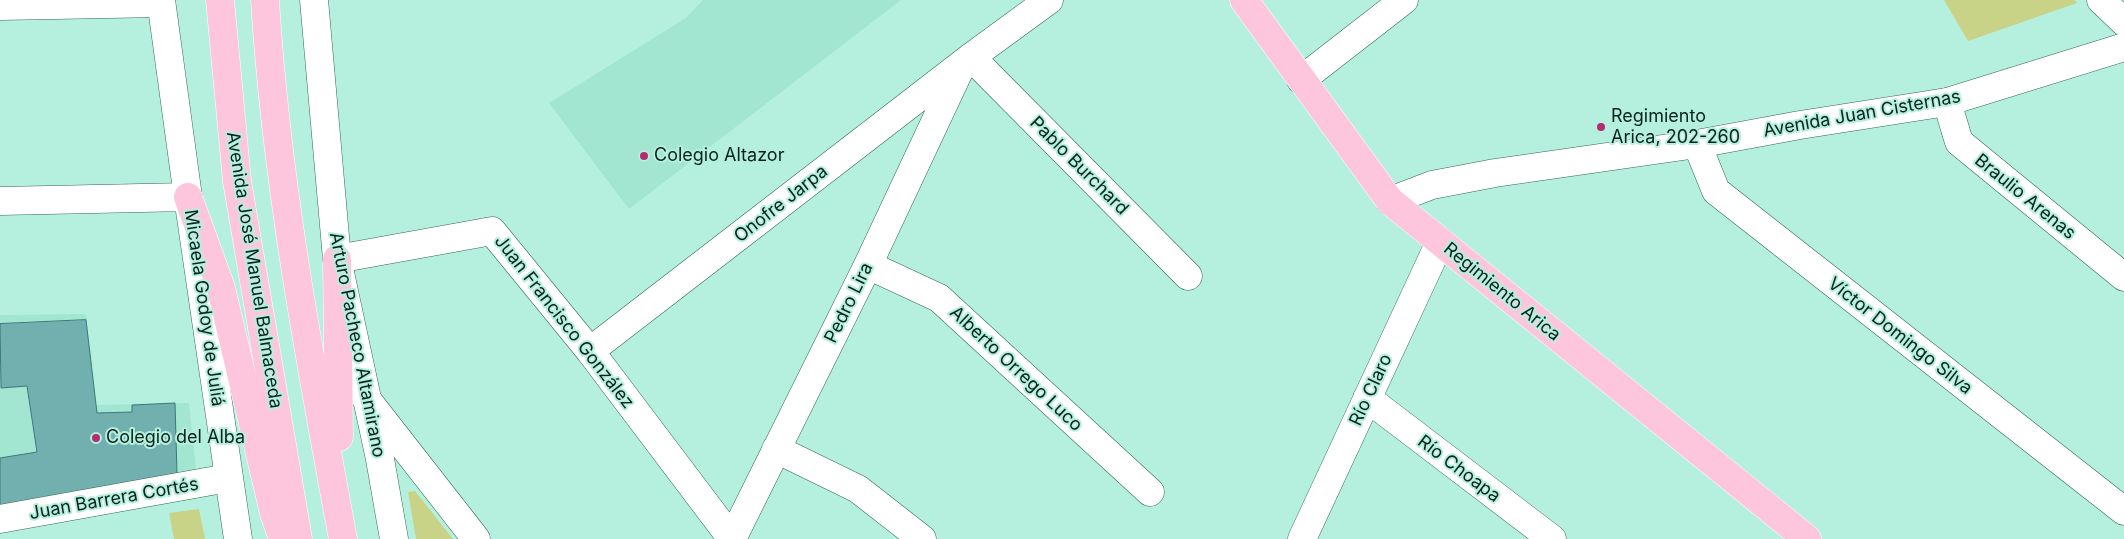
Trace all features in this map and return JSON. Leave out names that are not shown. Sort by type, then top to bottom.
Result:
[{"type":"main road","name":"Avenida José Manuel Balmaceda","points":[[220,0],[236,180],[298,539]]},
{"type":"main road","points":[[265,0],[270,64],[292,243],[341,531]]},
{"type":"main road","name":"Regimiento Arica","points":[[1244,0],[1390,201],[1807,539]]},
{"type":"main road","points":[[188,197],[221,288],[274,513],[283,539]]},
{"type":"main road","points":[[337,259],[341,531]]},
{"type":"street","name":"Arturo Pacheco Altamirano","points":[[314,0],[337,259],[365,397],[380,459],[394,539]]},
{"type":"street","name":"Pedro Lira","points":[[732,539],[967,61],[1049,0]]},
{"type":"street","points":[[1301,80],[1404,0]]},
{"type":"street","points":[[2101,0],[2124,22]]},
{"type":"street","points":[[0,6],[161,2]]},
{"type":"street","name":"Micaela Godoy de Juliá","points":[[161,2],[238,539]]},
{"type":"street","name":"Avenida Juan Cisternas","points":[[1390,201],[1432,185],[1495,172],[1698,144],[1800,125],[1947,102],[2124,47]]},
{"type":"street","name":"Pablo Burchard","points":[[967,61],[1188,276]]},
{"type":"street","name":"Onofre Jarpa","points":[[590,351],[967,61]]},
{"type":"street","name":"Braulio Arenas","points":[[1947,102],[1959,142],[2124,278]]},
{"type":"street","name":"Víctor Domingo Silva","points":[[1698,144],[1716,191],[2124,511]]},
{"type":"street","points":[[0,201],[188,197]]},
{"type":"street","name":"Juan Francisco González","points":[[337,259],[492,231],[590,351],[732,539]]},
{"type":"street","name":"Río Claro","points":[[1302,539],[1440,242]]},
{"type":"street","name":"Alberto Orrego Luco","points":[[868,265],[939,298],[1150,492]]},
{"type":"street","points":[[365,397],[476,539]]},
{"type":"street","name":"Río Choapa","points":[[1368,398],[1552,539]]},
{"type":"street","points":[[776,449],[858,489],[922,539]]},
{"type":"street","name":"Juan Barrera Cortés","points":[[0,519],[228,478]]},
{"type":"street","points":[[0,535],[1,539]]},
{"type":"shaded area","name":"Colegio Altazor","points":[[703,0],[901,0],[629,209],[549,103],[686,18]]},
{"type":"shaded area","points":[[1944,0],[2075,0],[2077,3],[1968,41]]},
{"type":"shaded area","name":"Colegio del Alba","points":[[86,314],[96,405],[189,403],[196,470],[0,507],[0,315]]},
{"type":"shaded area","points":[[415,491],[453,539],[416,539],[408,492]]},
{"type":"shaded area","points":[[199,509],[205,539],[174,539],[169,513]]},
{"type":"building","name":"Colegio del Alba","points":[[86,320],[97,413],[132,412],[132,405],[175,403],[177,474],[0,507],[0,458],[37,452],[27,386],[1,388],[0,324]]},
{"type":"place","name":"Regimiento Arica, 202-260","points":[[1601,127]]},
{"type":"place","name":"Colegio Altazor","points":[[644,156]]},
{"type":"place","name":"Colegio del Alba","points":[[96,438]]}]
